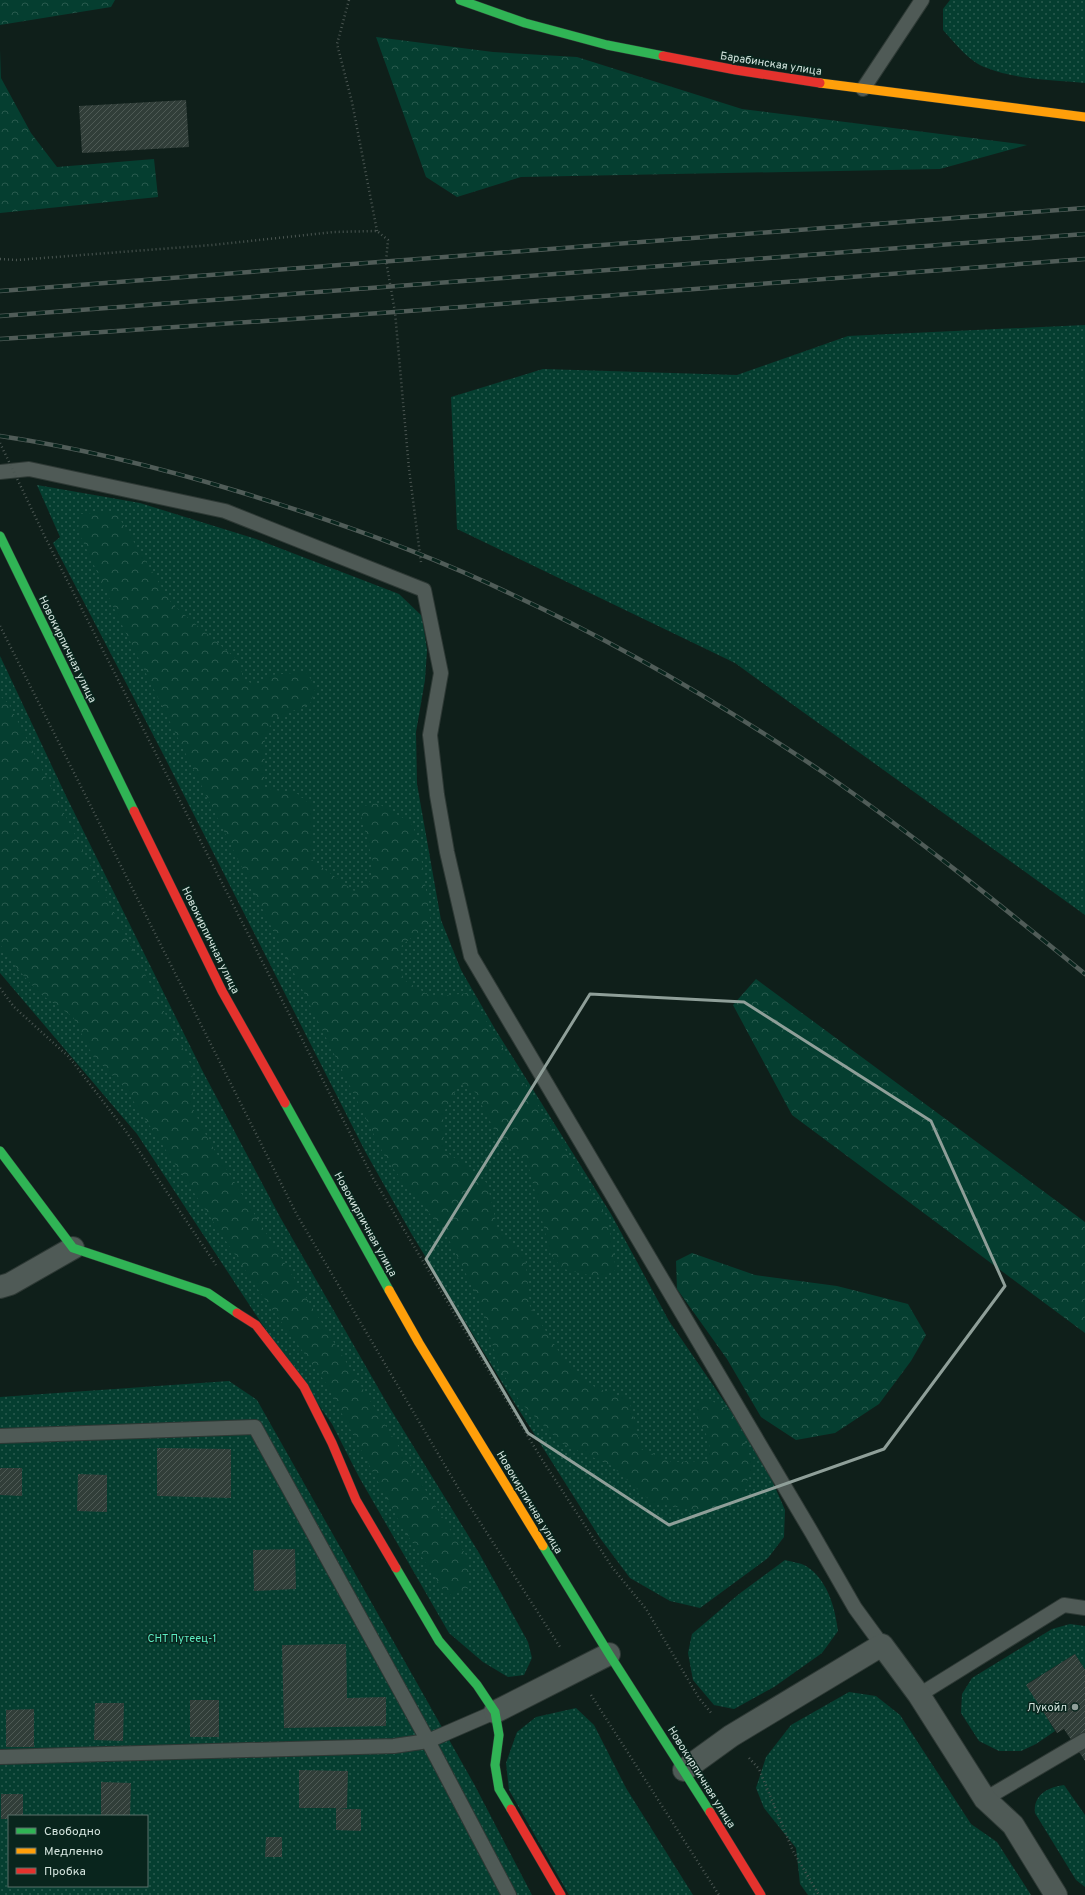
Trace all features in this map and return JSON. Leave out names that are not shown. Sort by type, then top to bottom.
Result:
[{"type":"main road","name":"Барабинская улица","points":[[460,0],[525,23],[607,45],[736,70],[862,89],[1085,118]]},
{"type":"main road","name":"Новокирпичная улица","points":[[0,536],[222,991],[419,1343],[609,1654],[762,1895]]},
{"type":"main road","points":[[0,1151],[73,1248],[208,1293],[256,1325],[304,1388],[332,1443],[356,1500],[439,1640],[477,1684],[496,1712],[499,1735],[495,1765],[499,1789],[561,1895]]},
{"type":"street","points":[[0,1287],[10,1284],[73,1248]]},
{"type":"street","points":[[684,1770],[731,1736],[882,1645],[919,1695],[985,1799],[1013,1825],[1056,1895]]},
{"type":"street","points":[[496,1712],[609,1654]]},
{"type":"lane","points":[[862,89],[922,0]]},
{"type":"lane","points":[[0,472],[29,469],[225,511],[424,590],[441,673],[430,736],[437,795],[447,852],[471,956],[812,1532],[855,1608],[882,1645]]},
{"type":"lane","points":[[0,1436],[255,1427],[428,1740],[509,1895]]},
{"type":"lane","points":[[919,1695],[1064,1605],[1085,1608]]},
{"type":"lane","points":[[0,1757],[394,1746],[428,1740],[496,1712]]},
{"type":"lane","points":[[985,1799],[1085,1740]]},
{"type":"path","points":[[349,0],[337,44],[352,102],[377,231],[388,240],[386,261],[395,312],[409,469],[424,590]]},
{"type":"path","points":[[0,259],[17,260],[181,248],[334,232],[377,231]]},
{"type":"path","points":[[0,443],[45,537],[373,1178],[541,1458],[612,1567],[646,1609],[699,1698],[759,1769],[793,1851],[820,1895]]},
{"type":"path","points":[[0,988],[14,1007],[69,1056],[125,1130],[217,1266]]},
{"type":"highlighted area","points":[[590,994],[744,1002],[931,1121],[1005,1286],[884,1449],[669,1525],[528,1433],[426,1259]]},
{"type":"green space","points":[[0,0],[115,0],[111,7],[0,25]]},
{"type":"green space","points":[[950,0],[1085,0],[1085,83],[1036,79],[1011,75],[987,68],[974,62],[943,30],[943,9]]},
{"type":"green space","points":[[376,37],[493,52],[577,57],[742,109],[1027,145],[940,169],[521,177],[457,197],[426,177]]},
{"type":"green space","points":[[0,50],[1,78],[31,133],[57,167],[154,159],[158,197],[0,213]]},
{"type":"green space","points":[[1085,325],[1085,915],[735,663],[457,529],[451,397],[543,369],[737,375],[848,336]]},
{"type":"green space","points":[[37,485],[140,503],[256,539],[399,594],[422,616],[427,650],[425,680],[416,732],[417,784],[441,920],[461,970],[495,1029],[611,1214],[669,1321],[761,1455],[785,1510],[784,1537],[768,1558],[700,1608],[670,1601],[630,1578],[600,1538],[514,1402],[411,1233],[365,1151],[161,750],[53,543],[60,537]]},
{"type":"green space","points":[[115,511],[172,604],[240,662],[243,679],[257,686],[270,675],[306,672],[316,687],[310,704],[275,718],[265,734],[264,788],[298,794],[311,805],[311,859],[354,891],[370,881],[373,862],[359,807],[377,803],[410,822],[418,837],[431,923],[402,945],[398,963],[404,980],[432,997],[469,993],[608,1219],[616,1270],[600,1278],[564,1269],[551,1256],[528,1164],[499,1139],[475,1092],[460,1083],[443,1114],[444,1150],[487,1183],[498,1230],[525,1255],[530,1306],[568,1366],[596,1388],[629,1399],[641,1449],[672,1462],[707,1461],[710,1442],[694,1411],[704,1397],[734,1412],[753,1465],[741,1499],[708,1512],[653,1503],[612,1466],[561,1443],[520,1402],[500,1369],[478,1298],[446,1234],[387,1161],[120,621],[78,531],[80,514]]},
{"type":"green space","points":[[0,656],[67,798],[202,1070],[280,1217],[388,1405],[479,1553],[528,1642],[532,1658],[524,1675],[508,1677],[483,1662],[449,1633],[359,1477],[332,1424],[262,1324],[137,1134],[0,973]]},
{"type":"green space","points":[[0,696],[9,704],[192,1067],[193,1109],[209,1141],[469,1560],[469,1588],[447,1596],[401,1525],[325,1382],[261,1294],[124,1087],[93,1056],[73,1017],[39,993],[8,958],[0,944]]},
{"type":"green space","points":[[756,979],[1085,1222],[1085,1333],[792,1115],[733,1005]]},
{"type":"green space","points":[[692,1253],[755,1275],[837,1286],[908,1304],[926,1335],[911,1361],[879,1404],[835,1433],[796,1440],[761,1417],[727,1359],[677,1289],[676,1261]]},
{"type":"green space","name":"СНТ Путеец-1","points":[[229,1381],[257,1400],[474,1784],[532,1895],[0,1895],[0,1397]]},
{"type":"green space","points":[[785,1560],[806,1566],[820,1579],[829,1595],[835,1613],[838,1631],[822,1653],[774,1687],[734,1709],[714,1705],[693,1680],[688,1653],[692,1634],[739,1594]]},
{"type":"green space","points":[[1070,1624],[1085,1626],[1085,1670],[1075,1654],[1027,1684],[1055,1731],[1036,1744],[1021,1751],[999,1751],[979,1741],[961,1713],[962,1694],[972,1678],[1052,1629]]},
{"type":"green space","points":[[849,1692],[876,1696],[900,1715],[971,1824],[997,1842],[1031,1895],[808,1895],[800,1884],[796,1848],[764,1808],[756,1788],[766,1757],[791,1725]]},
{"type":"green space","points":[[576,1708],[594,1725],[626,1788],[693,1895],[569,1895],[509,1790],[506,1763],[517,1732],[536,1717]]},
{"type":"green space","points":[[1064,1785],[1085,1815],[1085,1887],[1076,1880],[1035,1813],[1036,1801],[1043,1793],[1052,1788]]},
{"type":"building","points":[[186,100],[189,147],[82,153],[79,106]]},
{"type":"building","points":[[157,1448],[231,1449],[231,1498],[157,1496]]},
{"type":"building","points":[[0,1468],[22,1468],[22,1496],[0,1495]]},
{"type":"building","points":[[78,1474],[107,1475],[107,1512],[77,1511]]},
{"type":"building","points":[[295,1549],[296,1589],[254,1591],[253,1550]]},
{"type":"building","points":[[346,1644],[347,1698],[386,1697],[386,1726],[284,1728],[282,1645]]},
{"type":"building","points":[[1075,1654],[1085,1670],[1085,1761],[1064,1729],[1057,1733],[1026,1685]]},
{"type":"building","points":[[190,1700],[219,1700],[219,1737],[190,1737]]},
{"type":"building","points":[[95,1703],[124,1703],[123,1741],[94,1740]]},
{"type":"building","points":[[34,1709],[34,1747],[6,1747],[6,1710]]},
{"type":"building","points":[[299,1770],[348,1771],[347,1808],[338,1809],[361,1809],[361,1831],[336,1830],[336,1808],[299,1808]]},
{"type":"building","points":[[101,1782],[131,1783],[130,1815],[101,1815]]},
{"type":"building","points":[[1,1794],[23,1794],[23,1815],[8,1815],[8,1819],[1,1819]]},
{"type":"building","points":[[266,1837],[282,1837],[282,1857],[265,1857]]},
{"type":"railway","points":[[0,291],[1085,208]]},
{"type":"railway","points":[[0,316],[1085,234]]},
{"type":"railway","points":[[0,339],[395,312],[1085,259]]},
{"type":"railway","points":[[0,436],[61,446],[181,475],[240,492],[343,526],[445,564],[551,613],[670,676],[784,746],[821,771],[922,844],[1085,974]]},
{"type":"traffic: fast","points":[[460,0],[525,23],[607,45],[663,56]]},
{"type":"traffic: fast","points":[[0,536],[134,811]]},
{"type":"traffic: fast","points":[[285,1103],[389,1290]]},
{"type":"traffic: fast","points":[[0,1151],[73,1248],[208,1293],[237,1313]]},
{"type":"traffic: fast","points":[[543,1546],[609,1654],[710,1812]]},
{"type":"traffic: fast","points":[[396,1568],[439,1641],[477,1685],[495,1712],[499,1735],[495,1765],[499,1789],[511,1809]]},
{"type":"traffic: slow","points":[[820,83],[1085,117]]},
{"type":"traffic: slow","points":[[389,1290],[419,1343],[543,1546]]},
{"type":"traffic: jam","points":[[663,56],[736,70],[820,83]]},
{"type":"traffic: jam","points":[[134,811],[222,991],[285,1103]]},
{"type":"traffic: jam","points":[[237,1313],[256,1325],[304,1387],[332,1443],[356,1500],[396,1568]]},
{"type":"traffic: jam","points":[[511,1809],[561,1895]]},
{"type":"traffic: jam","points":[[710,1812],[761,1895]]},
{"type":"place","name":"Лукойл","points":[[1075,1707]]}]
